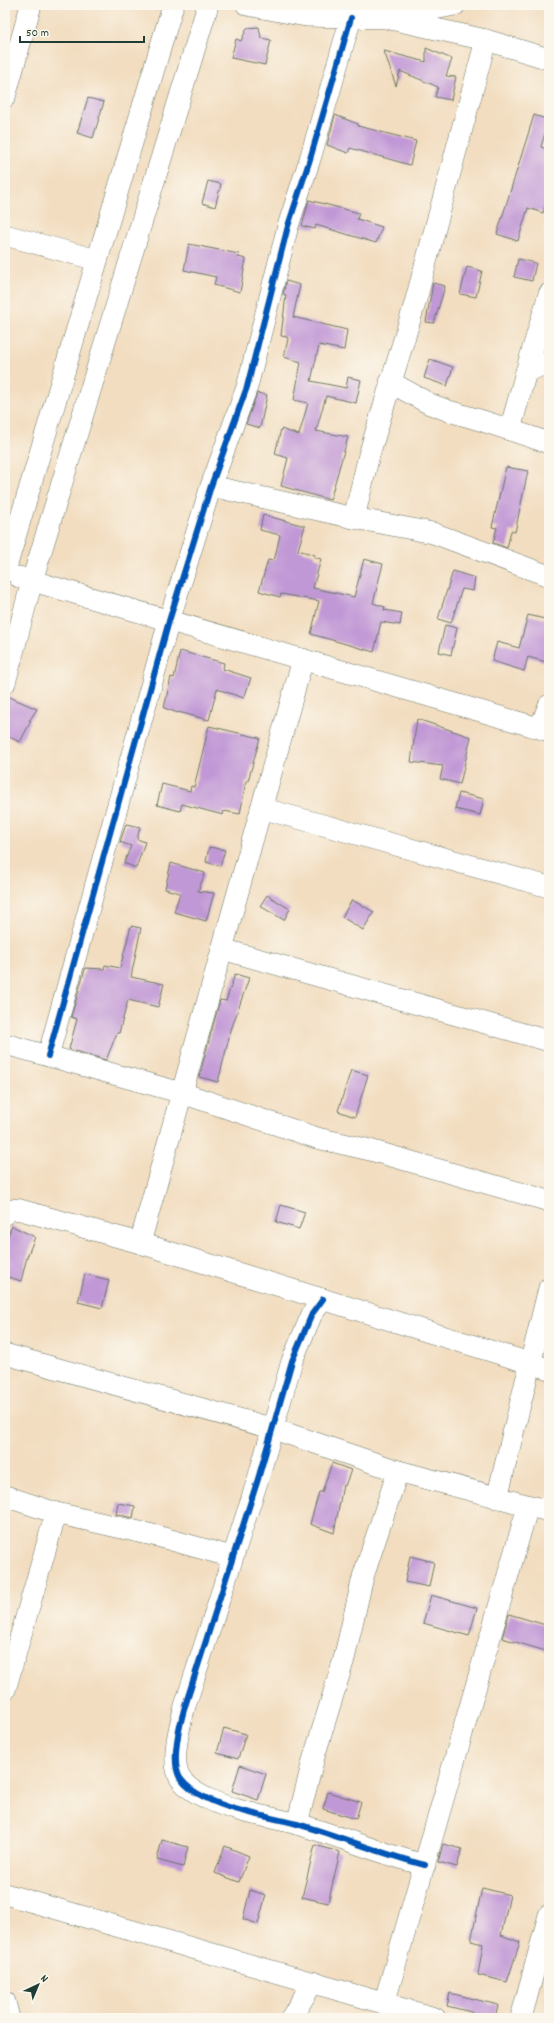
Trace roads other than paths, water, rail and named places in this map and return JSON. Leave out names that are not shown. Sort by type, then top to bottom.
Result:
[{"type":"street","points":[[5,97],[31,5]]},
{"type":"street","points":[[173,5],[5,572],[544,729],[549,705]]},
{"type":"street","points":[[5,683],[32,581],[208,5]]},
{"type":"street","points":[[247,5],[306,16],[351,18],[386,18],[455,5]]},
{"type":"street","points":[[48,1056],[169,621],[211,486],[247,387],[288,226],[310,159],[351,18]]},
{"type":"street","points":[[386,18],[486,40],[549,59]]},
{"type":"street","points":[[354,518],[390,382],[415,303],[486,40]]},
{"type":"street","points":[[5,235],[97,260]]},
{"type":"street","points":[[510,430],[549,294]]},
{"type":"street","points":[[526,372],[549,362]]},
{"type":"street","points":[[390,382],[443,409],[549,443]]},
{"type":"street","points":[[211,486],[354,518],[433,533],[549,576]]},
{"type":"street","points":[[140,1243],[303,659]]},
{"type":"street","points":[[261,808],[549,887]]},
{"type":"street","points":[[222,949],[549,1042]]},
{"type":"street","points":[[5,1044],[182,1093],[318,1138],[370,1150],[549,1201]]},
{"type":"street","points":[[5,1214],[8,1211],[17,1209],[140,1243],[549,1368]]},
{"type":"street","points":[[497,1498],[515,1427],[529,1362],[549,1288]]},
{"type":"street","points":[[323,1299],[312,1314],[297,1349],[271,1428],[263,1461],[180,1725],[176,1761],[179,1776],[188,1788],[207,1799],[233,1808],[297,1824],[425,1865]]},
{"type":"street","points":[[5,1354],[271,1428],[398,1471],[549,1511]]},
{"type":"street","points":[[297,1824],[315,1751],[344,1659],[364,1577],[398,1471]]},
{"type":"street","points":[[5,1496],[56,1513],[157,1536],[232,1557]]},
{"type":"street","points":[[384,2004],[528,1506]]},
{"type":"street","points":[[5,1690],[56,1513]]},
{"type":"street","points":[[5,1894],[313,1982],[425,2017]]},
{"type":"street","points":[[521,2018],[549,1915]]},
{"type":"street","points":[[291,2018],[313,1982]]},
{"type":"street","points":[[5,2002],[9,2018]]}]
